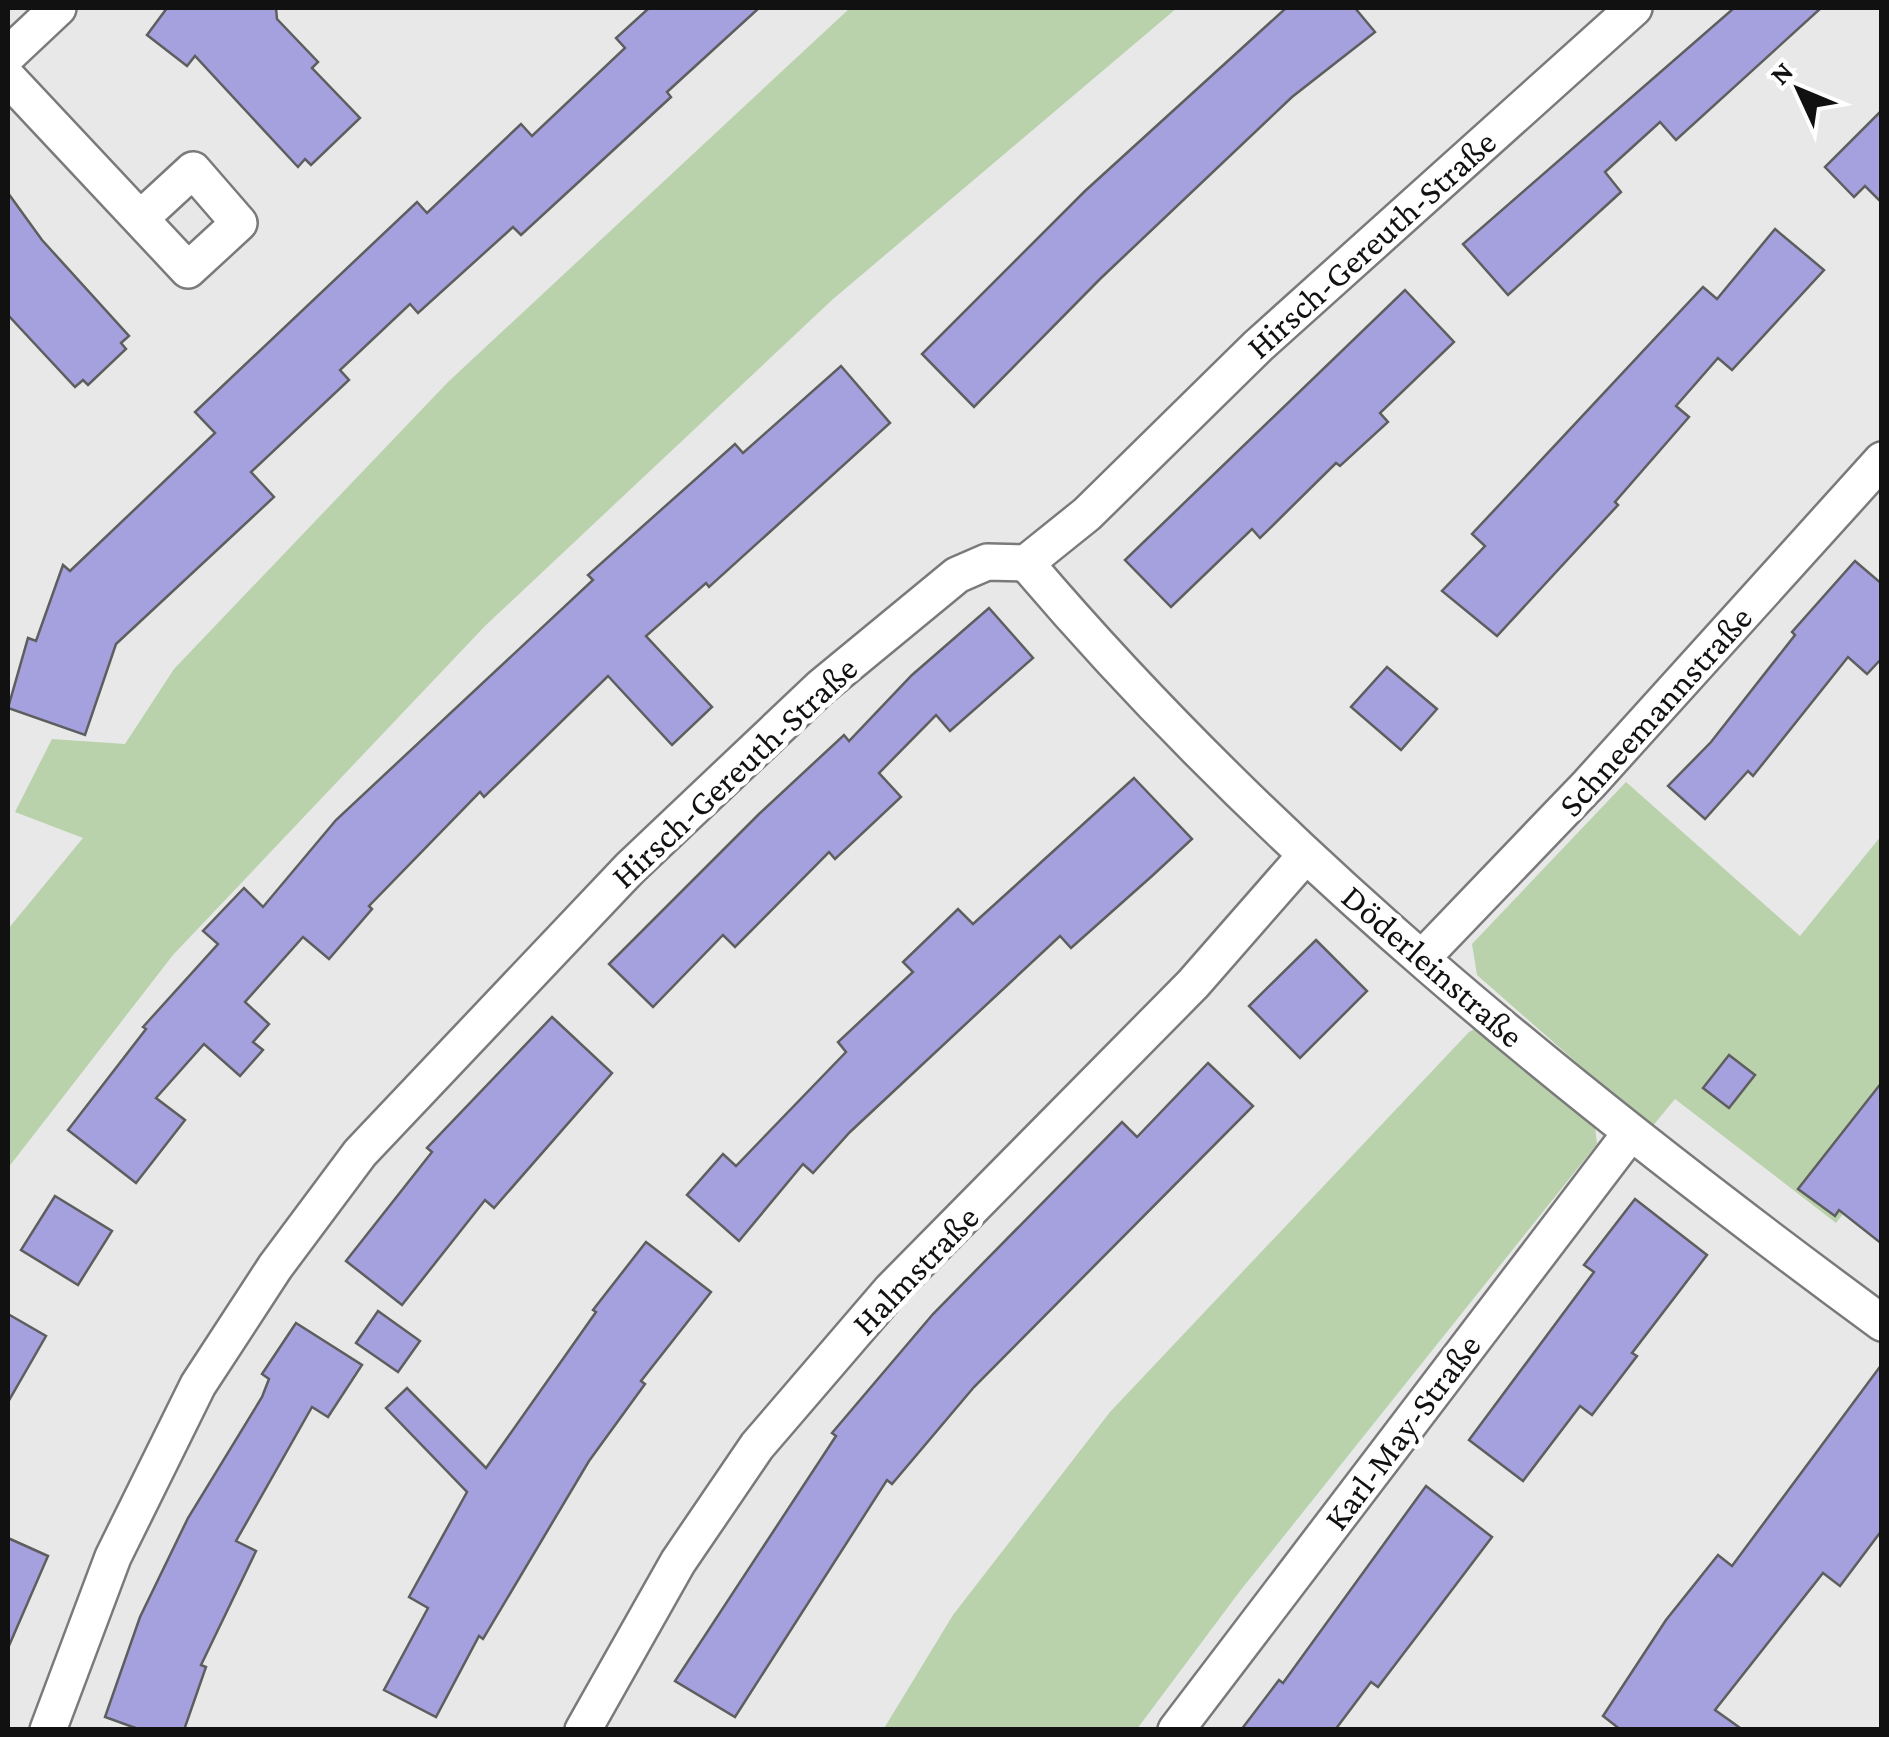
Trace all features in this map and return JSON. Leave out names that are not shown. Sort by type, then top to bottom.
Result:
[{"type":"street","points":[[8,55],[58,8]]},
{"type":"street","name":"Hirsch-Gereuth-Straße","points":[[48,1730],[114,1557],[198,1385],[275,1267],[360,1153],[630,868],[881,633],[957,576],[987,562],[1026,562],[1087,514],[1258,346],[1634,8]]},
{"type":"street","points":[[8,78],[140,218]]},
{"type":"street","name":"Schneemannstraße","points":[[1424,957],[1589,784],[1882,460]]},
{"type":"street","name":"Döderleinstraße","points":[[1026,562],[1094,642],[1305,856],[1630,1135],[1882,1323]]},
{"type":"street","name":"Halmstraße","points":[[583,1730],[678,1562],[757,1446],[891,1290],[1193,984],[1305,856]]},
{"type":"street","name":"Karl-May-Straße","points":[[1176,1730],[1630,1135]]},
{"type":"green space","points":[[850,8],[1177,8],[832,300],[485,626],[173,955],[8,1168],[8,929],[83,838],[15,812],[52,739],[125,744],[174,669],[448,382]]},
{"type":"green space","points":[[1626,782],[1800,936],[1881,836],[1881,1165],[1836,1223],[1675,1099],[1651,1128],[1477,975],[1472,944]]},
{"type":"green space","points":[[1487,1022],[1594,1118],[1597,1144],[1240,1591],[1137,1729],[883,1730],[953,1615],[1110,1412],[1469,1032]]},
{"type":"building","points":[[167,8],[276,8],[277,19],[318,62],[312,68],[360,118],[311,165],[305,159],[298,167],[195,56],[187,66],[147,35]]},
{"type":"building","points":[[649,8],[759,8],[667,92],[671,97],[521,235],[513,227],[418,313],[410,304],[340,370],[349,380],[251,472],[274,497],[116,644],[85,735],[8,708],[28,638],[36,641],[63,565],[70,571],[215,433],[195,412],[417,202],[427,213],[521,124],[532,136],[625,48],[616,38]]},
{"type":"building","points":[[1286,8],[1355,8],[1375,32],[1292,97],[1100,279],[974,407],[922,354],[1085,191]]},
{"type":"building","points":[[1734,8],[1821,8],[1676,140],[1660,122],[1605,172],[1621,192],[1508,295],[1463,244]]},
{"type":"building","points":[[1882,110],[1882,203],[1865,186],[1854,197],[1825,167]]},
{"type":"building","points":[[8,193],[42,240],[129,336],[121,343],[126,349],[88,385],[83,380],[75,387],[8,315]]},
{"type":"building","points":[[1775,229],[1824,270],[1732,370],[1718,358],[1676,406],[1689,417],[1615,502],[1618,505],[1497,636],[1442,591],[1485,546],[1472,534],[1703,287],[1717,299]]},
{"type":"building","points":[[1405,290],[1454,342],[1380,413],[1388,422],[1340,466],[1336,463],[1260,538],[1252,529],[1171,607],[1125,560]]},
{"type":"building","points":[[841,366],[890,423],[709,587],[706,583],[646,636],[712,707],[672,745],[608,676],[484,797],[480,792],[369,906],[372,909],[329,959],[303,937],[245,1002],[269,1024],[253,1042],[263,1050],[240,1076],[204,1044],[156,1098],[185,1120],[136,1183],[68,1130],[146,1029],[143,1027],[218,944],[203,931],[244,888],[263,907],[336,820],[593,580],[588,575],[735,444],[743,453]]},
{"type":"building","points":[[1855,561],[1882,584],[1882,658],[1867,674],[1848,657],[1753,776],[1748,771],[1705,819],[1668,786],[1711,742],[1795,635],[1792,632]]},
{"type":"building","points":[[989,608],[1033,658],[950,731],[936,715],[879,773],[901,797],[835,859],[829,852],[735,947],[723,935],[653,1007],[609,964],[759,814],[844,735],[849,741],[912,675]]},
{"type":"building","points":[[1387,667],[1437,709],[1401,750],[1351,707]]},
{"type":"building","points":[[1134,778],[1192,839],[1071,948],[1060,936],[850,1132],[813,1173],[803,1164],[739,1241],[687,1195],[723,1154],[736,1166],[846,1052],[838,1042],[913,972],[903,962],[958,909],[973,924]]},
{"type":"building","points":[[1316,940],[1367,991],[1300,1058],[1249,1006]]},
{"type":"building","points":[[552,1017],[612,1073],[494,1208],[485,1200],[402,1305],[346,1261],[432,1152],[427,1148]]},
{"type":"building","points":[[1729,1055],[1755,1075],[1729,1108],[1703,1088]]},
{"type":"building","points":[[1208,1063],[1253,1106],[974,1387],[892,1484],[887,1480],[735,1717],[675,1681],[836,1436],[832,1433],[933,1314],[1122,1122],[1137,1137]]},
{"type":"building","points":[[1882,1082],[1882,1244],[1839,1210],[1835,1216],[1798,1189]]},
{"type":"building","points":[[55,1196],[112,1231],[78,1285],[21,1250]]},
{"type":"building","points":[[1635,1199],[1707,1255],[1632,1353],[1637,1356],[1592,1415],[1580,1406],[1523,1481],[1469,1440],[1594,1272],[1584,1265]]},
{"type":"building","points":[[646,1242],[711,1292],[641,1381],[645,1384],[589,1461],[483,1639],[479,1636],[436,1717],[384,1690],[428,1608],[409,1597],[467,1492],[386,1408],[407,1388],[486,1468],[596,1312],[593,1310]]},
{"type":"building","points":[[378,1311],[420,1341],[398,1372],[356,1343]]},
{"type":"building","points":[[8,1314],[46,1336],[8,1402]]},
{"type":"building","points":[[296,1323],[362,1365],[328,1417],[312,1407],[236,1541],[256,1551],[201,1665],[206,1667],[184,1730],[141,1730],[105,1717],[140,1617],[188,1518],[262,1397],[269,1379],[262,1374]]},
{"type":"building","points":[[1882,1364],[1882,1530],[1840,1586],[1823,1573],[1715,1710],[1743,1730],[1621,1730],[1603,1716],[1666,1620],[1718,1555],[1732,1566]]},
{"type":"building","points":[[1426,1486],[1492,1537],[1442,1603],[1378,1687],[1371,1682],[1335,1730],[1241,1730],[1279,1680],[1283,1683]]},
{"type":"building","points":[[8,1538],[48,1556],[8,1648]]}]
